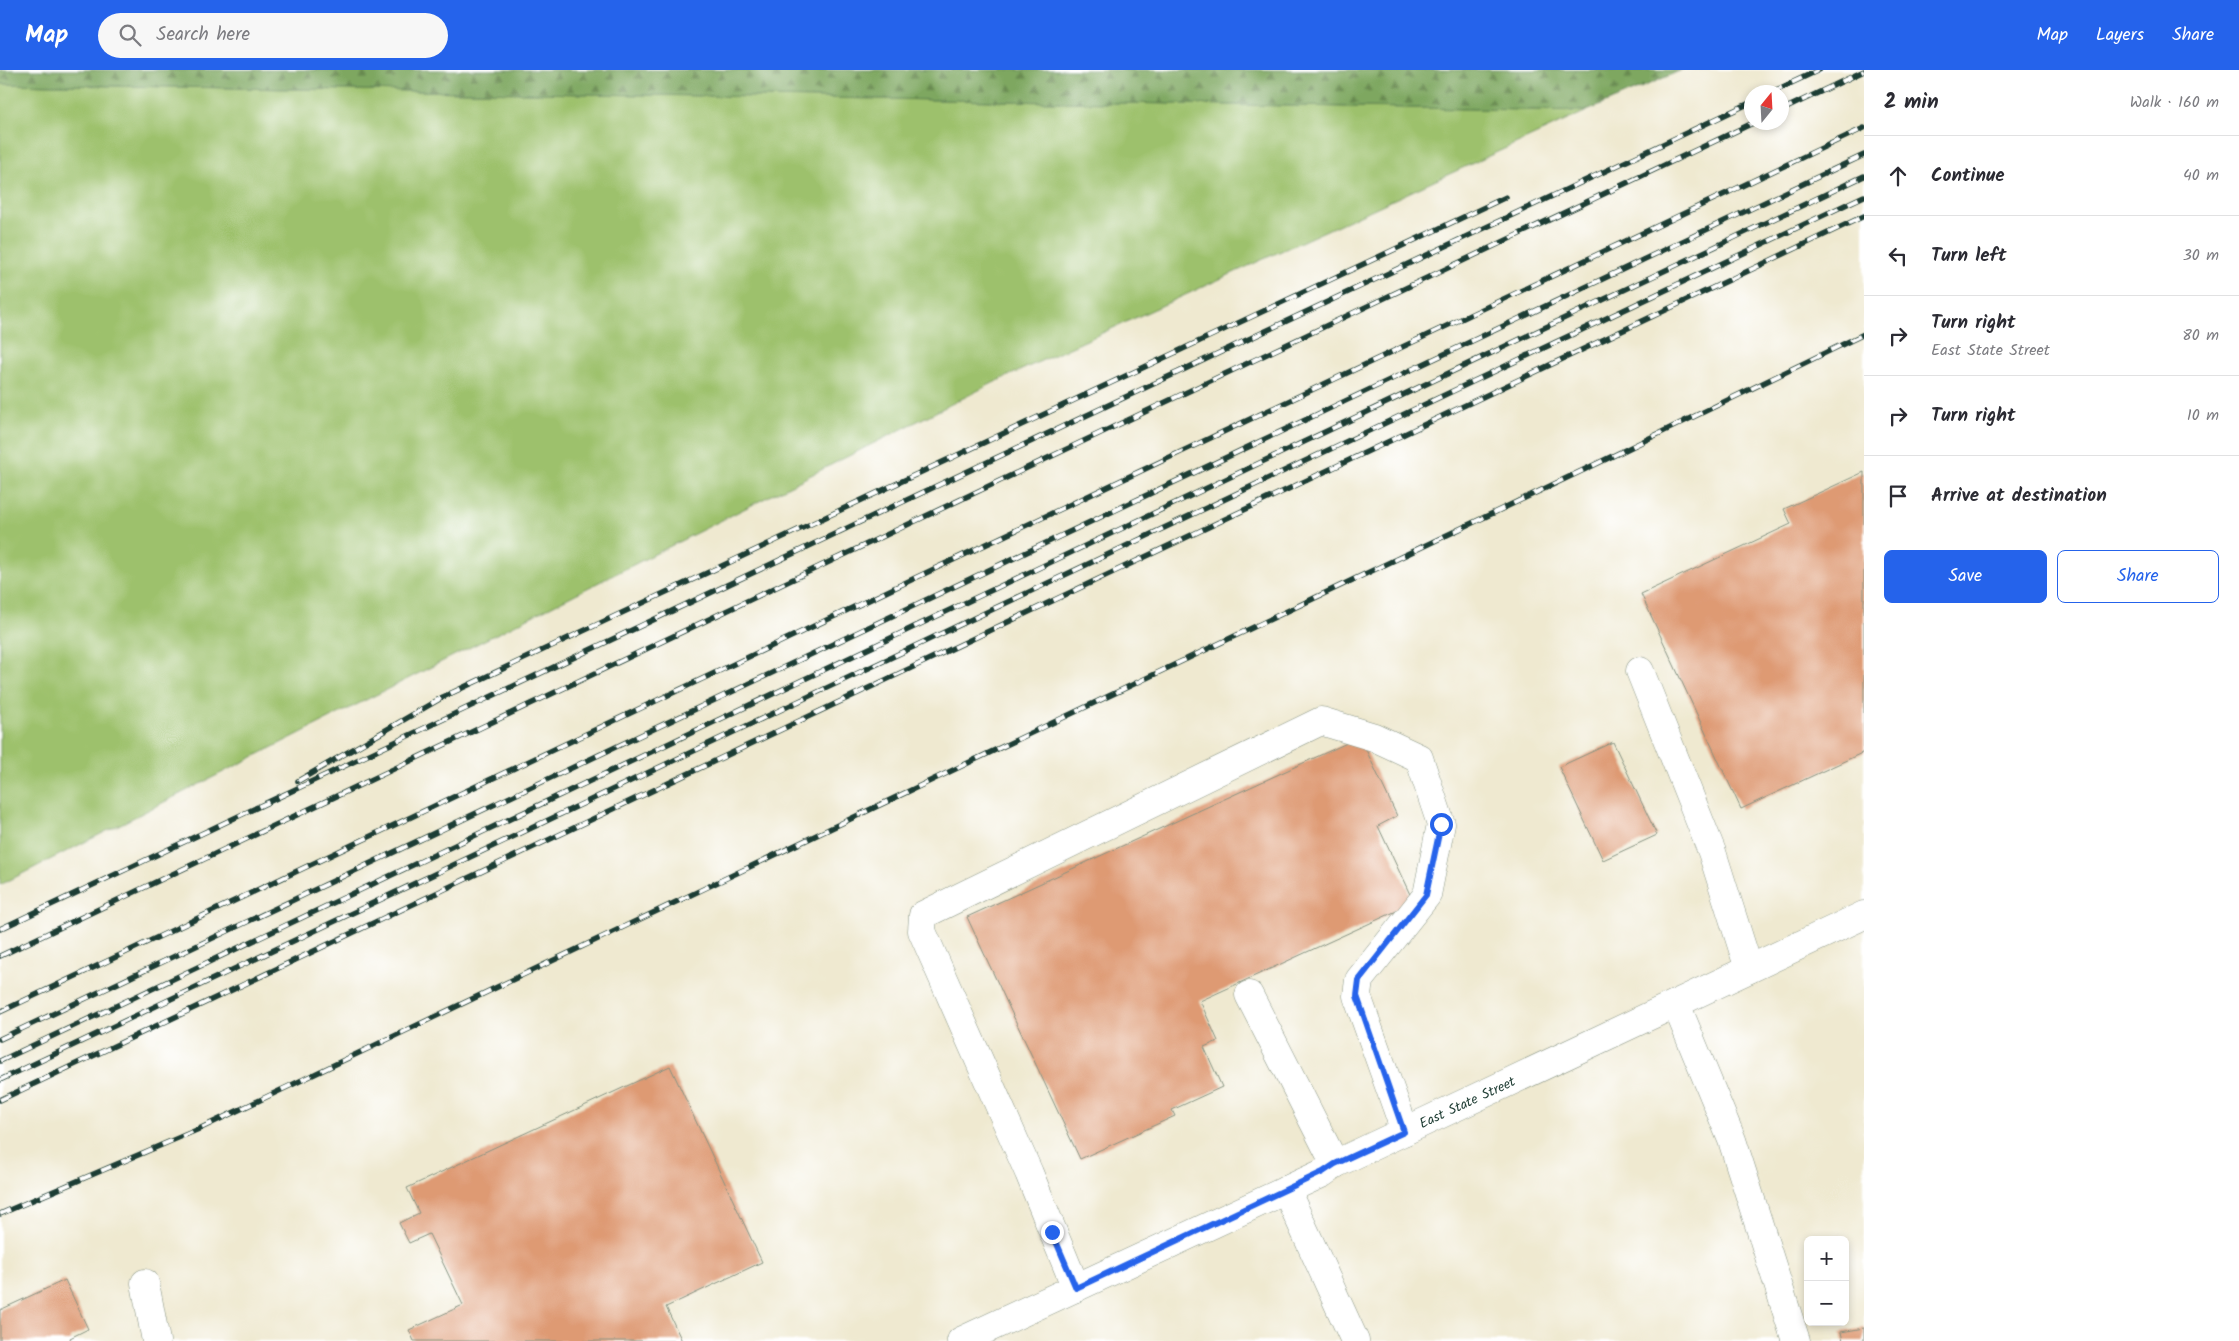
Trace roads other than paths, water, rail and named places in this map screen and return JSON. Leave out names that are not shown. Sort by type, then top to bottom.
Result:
[{"type":"street","points":[[1640,671],[1712,852],[1749,969]]},
{"type":"street","points":[[1076,1288],[1029,1173],[922,932],[923,915],[1321,721],[1374,737],[1419,758],[1441,824],[1426,895],[1359,980],[1357,996],[1404,1132]]},
{"type":"street","name":"East State Street","points":[[961,1341],[1286,1190],[1335,1164],[1864,915]]},
{"type":"street","points":[[1249,995],[1335,1164]]},
{"type":"street","points":[[1676,1004],[1732,1140],[1796,1341]]},
{"type":"street","points":[[1286,1190],[1355,1341]]},
{"type":"street","points":[[145,1283],[156,1341]]},
{"type":"railway","points":[[1787,85],[1819,70]]},
{"type":"railway","points":[[1789,107],[1864,71]]},
{"type":"railway","points":[[0,929],[1744,106]]},
{"type":"railway","points":[[0,956],[1744,127]]},
{"type":"railway","points":[[0,1012],[1864,128]]},
{"type":"railway","points":[[0,1039],[1864,155]]},
{"type":"railway","points":[[0,1061],[1864,176]]},
{"type":"railway","points":[[0,1080],[1864,196]]},
{"type":"railway","points":[[298,781],[443,697],[1506,197]]},
{"type":"railway","points":[[0,1100],[1864,216]]},
{"type":"railway","points":[[0,1214],[199,1129],[1592,466],[1864,334]]}]
